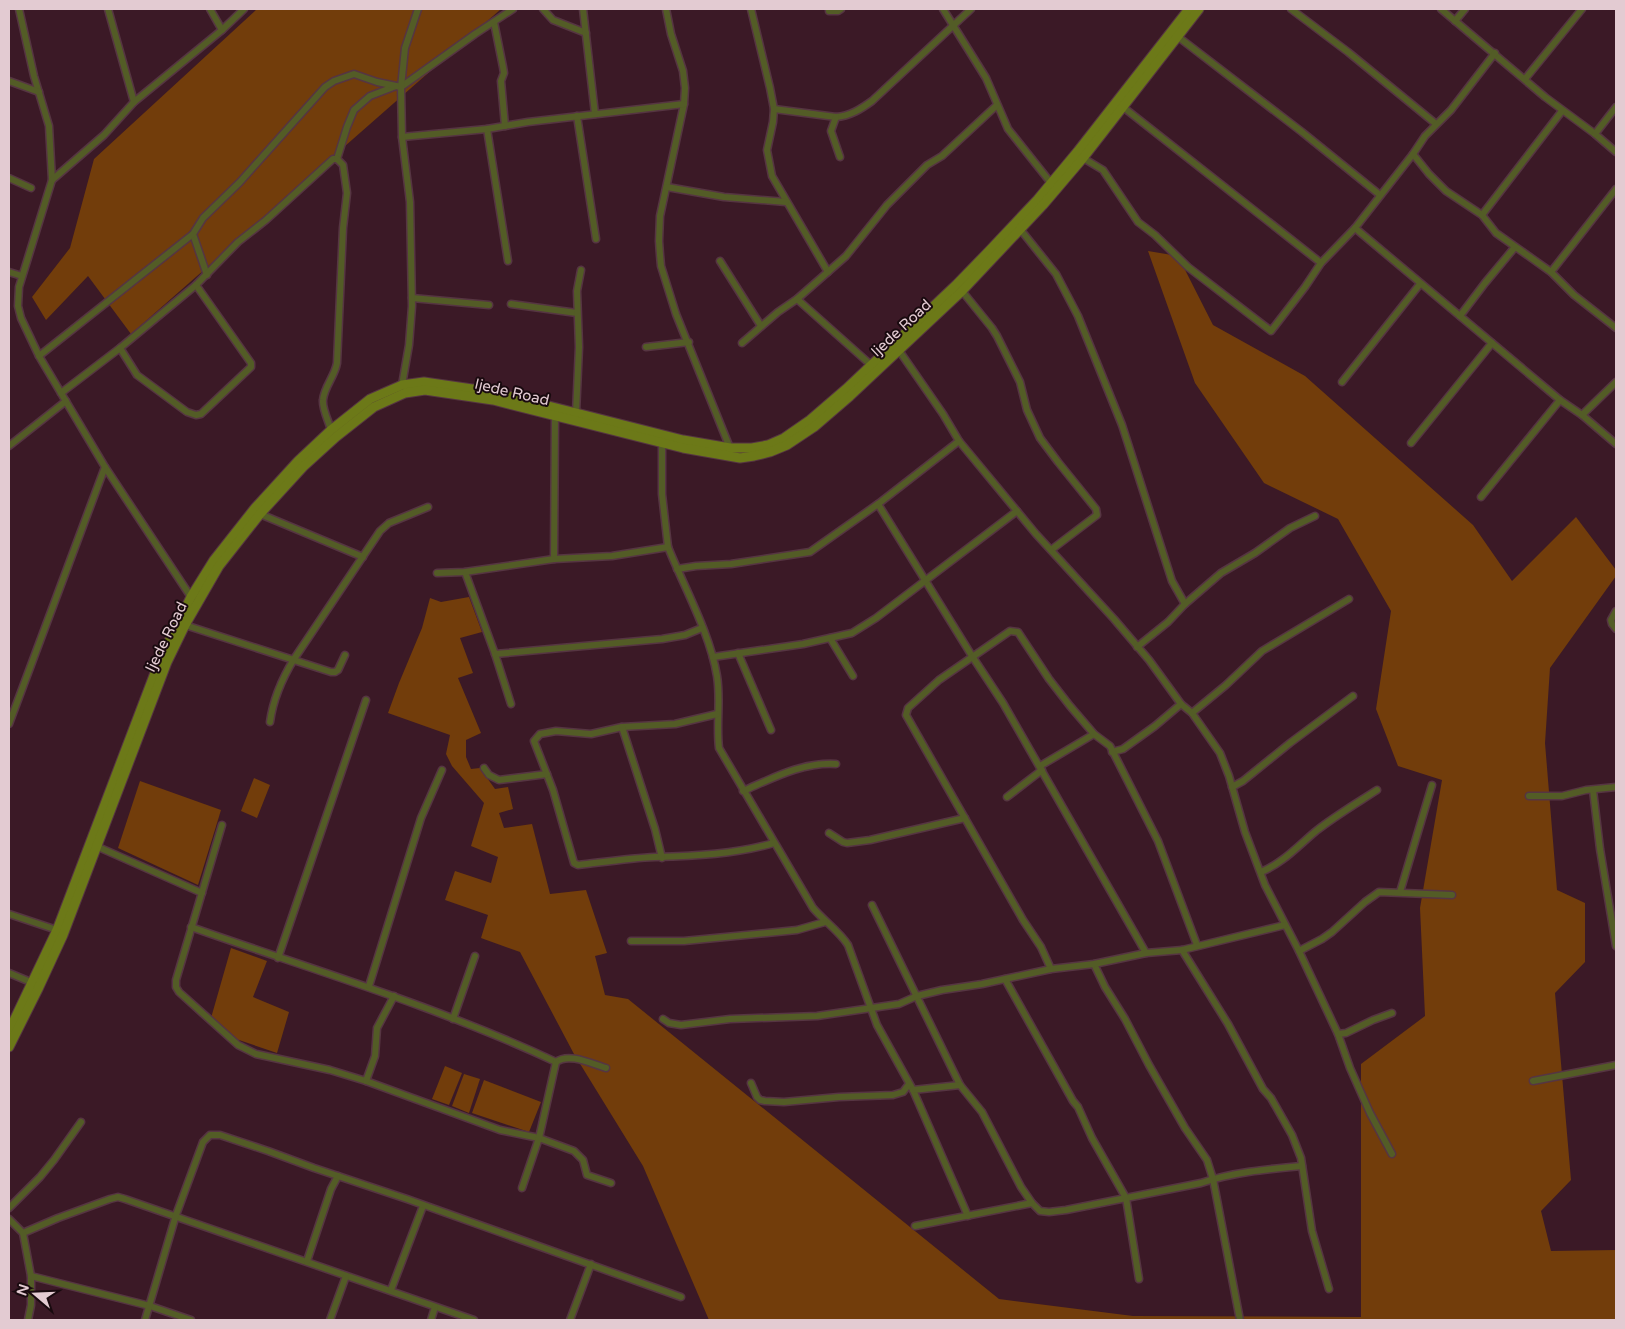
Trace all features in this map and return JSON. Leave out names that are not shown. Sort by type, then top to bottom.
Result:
[{"type":"main road","name":"Ijede Road","points":[[9,1047],[51,960],[161,657],[191,598],[214,560],[255,508],[298,460],[332,430],[370,399],[402,385],[424,382],[493,392],[683,440],[730,448],[752,448],[768,445],[784,438],[810,420],[846,389],[957,284],[1051,183],[1078,151],[1189,9]]},
{"type":"main road","name":"Ijede Road","points":[[9,1031],[96,846],[167,662],[185,625],[219,566],[260,514],[303,467],[336,437],[374,407],[405,393],[425,390],[493,400],[683,448],[740,458],[770,452],[787,445],[814,427],[850,396],[962,291],[1083,158],[1199,9]]},
{"type":"street","points":[[19,9],[49,126],[52,180],[19,287],[18,306],[20,318],[38,356],[105,467],[191,598]]},
{"type":"street","points":[[108,9],[134,102]]},
{"type":"street","points":[[210,9],[222,30]]},
{"type":"street","points":[[52,180],[104,135],[134,102],[222,30],[244,9]]},
{"type":"street","points":[[402,385],[410,345],[412,298],[410,202],[398,87],[405,48],[418,9]]},
{"type":"street","points":[[338,158],[354,110],[370,96],[398,87],[513,9]]},
{"type":"street","points":[[543,9],[553,20],[586,33]]},
{"type":"street","points":[[583,9],[595,114]]},
{"type":"street","points":[[666,9],[671,34],[683,71],[685,88],[684,104],[660,216],[661,266],[676,314],[689,342],[730,448]]},
{"type":"street","points":[[751,9],[774,109],[767,150],[772,176],[828,272]]},
{"type":"street","points":[[829,9],[830,11],[841,9]]},
{"type":"street","points":[[943,9],[986,78],[1008,129],[1051,183]]},
{"type":"street","points":[[774,109],[836,118],[859,110],[872,101],[971,9]]},
{"type":"street","points":[[1292,9],[1436,124]]},
{"type":"street","points":[[1441,9],[1562,111],[1595,134],[1616,152]]},
{"type":"street","points":[[1455,20],[1465,9]]},
{"type":"street","points":[[1525,79],[1582,9]]},
{"type":"street","points":[[494,22],[504,73],[501,81],[505,126]]},
{"type":"street","points":[[1177,36],[1302,132],[1380,195]]},
{"type":"street","points":[[1083,158],[1103,170],[1138,222],[1155,234],[1188,267],[1271,331],[1321,263],[1355,228],[1436,124],[1451,110],[1495,53]]},
{"type":"street","points":[[38,356],[193,234],[203,218],[240,182],[325,87],[334,81],[354,74],[398,87]]},
{"type":"street","points":[[9,81],[39,92]]},
{"type":"street","points":[[402,137],[487,129],[576,116],[684,104]]},
{"type":"street","points":[[742,343],[846,256],[887,205],[927,165],[942,156],[997,105]]},
{"type":"street","points":[[1123,107],[1321,263]]},
{"type":"street","points":[[1595,134],[1616,107]]},
{"type":"street","points":[[1482,215],[1562,111]]},
{"type":"street","points":[[576,116],[596,239]]},
{"type":"street","points":[[836,118],[830,131],[840,157]]},
{"type":"street","points":[[487,129],[508,261]]},
{"type":"street","points":[[1413,154],[1446,191],[1482,215],[1496,232],[1551,272],[1574,295],[1616,328]]},
{"type":"street","points":[[61,393],[120,348],[196,285],[238,242],[266,220],[322,168],[338,158]]},
{"type":"street","points":[[332,430],[323,404],[323,398],[336,370],[337,363],[343,228],[347,193],[343,165],[338,158]]},
{"type":"street","points":[[9,178],[31,188]]},
{"type":"street","points":[[667,187],[724,197],[786,202]]},
{"type":"street","points":[[1551,272],[1616,189]]},
{"type":"street","points":[[1355,228],[1560,400],[1582,415],[1616,444]]},
{"type":"street","points":[[1020,229],[1056,274],[1078,316],[1122,425],[1172,581],[1185,604]]},
{"type":"street","points":[[193,234],[207,275]]},
{"type":"street","points":[[1460,316],[1515,247]]},
{"type":"street","points":[[720,261],[761,326]]},
{"type":"street","points":[[576,413],[579,347],[577,291],[581,270]]},
{"type":"street","points":[[9,272],[22,276]]},
{"type":"street","points":[[1342,382],[1420,284]]},
{"type":"street","points":[[120,348],[137,374],[187,412],[196,415],[201,414],[252,366],[196,285]]},
{"type":"street","points":[[962,291],[997,336],[1020,382],[1026,410],[1040,438],[1096,509],[1097,514],[1051,550]]},
{"type":"street","points":[[412,298],[489,305]]},
{"type":"street","points":[[796,299],[871,365]]},
{"type":"street","points":[[512,304],[577,313]]},
{"type":"street","points":[[646,347],[689,342]]},
{"type":"street","points":[[1411,443],[1492,343]]},
{"type":"street","points":[[898,350],[943,414],[959,441],[1016,511],[1114,619],[1182,704],[1192,713],[1220,753],[1265,885],[1338,1034],[1370,1114],[1392,1154]]},
{"type":"street","points":[[1582,415],[1616,382]]},
{"type":"street","points":[[1481,497],[1560,400]]},
{"type":"street","points":[[9,446],[66,401]]},
{"type":"street","points":[[554,559],[555,416]]},
{"type":"street","points":[[677,569],[731,564],[810,552],[878,504],[959,441]]},
{"type":"street","points":[[662,442],[662,494],[668,547],[702,628],[718,676],[717,714],[719,748],[813,908],[825,922],[840,934],[848,945],[884,1039],[911,1087],[968,1216]]},
{"type":"street","points":[[9,724],[105,467]]},
{"type":"street","points":[[878,504],[1003,703],[1146,953]]},
{"type":"street","points":[[270,722],[271,714],[286,673],[294,659],[380,531],[389,523],[428,507]]},
{"type":"street","points":[[713,657],[803,644],[852,633],[863,628],[1016,511]]},
{"type":"street","points":[[260,514],[363,558]]},
{"type":"street","points":[[1137,647],[1168,622],[1185,604],[1224,571],[1255,553],[1290,528],[1316,516]]},
{"type":"street","points":[[437,574],[465,572],[554,559],[612,556],[668,547]]},
{"type":"street","points":[[465,572],[495,654],[510,704]]},
{"type":"street","points":[[1192,713],[1226,685],[1262,651],[1350,600]]},
{"type":"street","points":[[1616,611],[1611,620],[1616,629]]},
{"type":"street","points":[[185,625],[335,672],[338,670],[345,655]]},
{"type":"street","points":[[495,654],[662,639],[686,635],[702,628]]},
{"type":"street","points":[[1051,969],[906,715],[908,708],[939,680],[1007,632],[1018,632],[1049,680],[1094,734],[1110,746],[1158,841],[1197,945]]},
{"type":"street","points":[[830,638],[853,676]]},
{"type":"street","points":[[738,653],[771,730]]},
{"type":"street","points":[[1232,787],[1244,781],[1290,743],[1353,696]]},
{"type":"street","points":[[278,958],[366,700]]},
{"type":"street","points":[[1112,752],[1123,749],[1182,704]]},
{"type":"street","points":[[717,714],[675,724],[622,727],[591,734],[556,731],[540,734],[534,741],[547,774],[574,863],[578,865],[744,850],[774,842]]},
{"type":"street","points":[[622,727],[655,829],[662,858]]},
{"type":"street","points":[[1007,797],[1041,768],[1094,734]]},
{"type":"street","points":[[743,791],[798,768],[836,764]]},
{"type":"street","points":[[484,768],[489,775],[499,780],[547,774]]},
{"type":"street","points":[[369,986],[421,818],[442,770]]},
{"type":"street","points":[[1400,892],[1432,785]]},
{"type":"street","points":[[1529,796],[1562,796],[1616,787]]},
{"type":"street","points":[[1261,872],[1287,857],[1318,830],[1377,790]]},
{"type":"street","points":[[1593,790],[1600,849],[1616,946]]},
{"type":"street","points":[[829,833],[847,843],[870,840],[965,818]]},
{"type":"street","points":[[222,825],[176,980],[176,987],[179,992],[219,1029],[238,1045],[256,1054],[330,1070],[366,1081],[500,1130],[539,1138],[574,1150],[584,1160],[587,1175],[611,1183]]},
{"type":"street","points":[[96,846],[202,893]]},
{"type":"street","points":[[1299,951],[1332,932],[1379,892],[1452,895]]},
{"type":"street","points":[[872,905],[960,1085],[982,1112],[1021,1187],[1032,1204],[1040,1210],[1049,1212],[1270,1168],[1302,1166]]},
{"type":"street","points":[[9,914],[57,930]]},
{"type":"street","points":[[631,942],[684,941],[797,930],[825,922]]},
{"type":"street","points":[[663,1019],[669,1023],[680,1025],[730,1019],[817,1016],[899,1004],[917,996],[942,990],[1051,969],[1094,964],[1146,953],[1182,950],[1285,926]]},
{"type":"street","points":[[191,927],[278,958],[369,986],[505,1039],[556,1062]]},
{"type":"street","points":[[1182,950],[1228,1024],[1263,1089],[1271,1098],[1292,1135],[1302,1166],[1312,1231],[1329,1288]]},
{"type":"street","points":[[453,1019],[476,956]]},
{"type":"street","points":[[1094,964],[1104,987],[1125,1019],[1185,1128],[1207,1160],[1213,1179],[1240,1320]]},
{"type":"street","points":[[9,973],[33,983]]},
{"type":"street","points":[[1005,979],[1078,1107],[1092,1138],[1126,1198],[1139,1280]]},
{"type":"street","points":[[366,1081],[375,1056],[377,1028],[394,996]]},
{"type":"street","points":[[1338,1034],[1346,1034],[1373,1020],[1392,1013]]},
{"type":"street","points":[[522,1188],[539,1138],[556,1062],[560,1059],[570,1058],[606,1068]]},
{"type":"street","points":[[1533,1081],[1616,1065]]},
{"type":"street","points":[[751,1083],[757,1097],[765,1102],[893,1095],[911,1087],[960,1085]]},
{"type":"street","points":[[9,1208],[40,1177],[81,1122]]},
{"type":"street","points":[[145,1320],[176,1216],[203,1142],[210,1135],[220,1135],[407,1199],[681,1297]]},
{"type":"street","points":[[307,1261],[331,1189],[338,1176]]},
{"type":"street","points":[[23,1233],[58,1218],[118,1197],[474,1320]]},
{"type":"street","points":[[915,1226],[1032,1204]]},
{"type":"street","points":[[391,1290],[423,1206]]},
{"type":"street","points":[[9,1219],[23,1233],[31,1276],[31,1305],[28,1320]]},
{"type":"street","points":[[570,1320],[591,1264]]},
{"type":"street","points":[[31,1276],[150,1306],[191,1320]]},
{"type":"street","points":[[330,1320],[346,1276]]},
{"type":"street","points":[[431,1320],[435,1307]]},
{"type":"shaded area","points":[[257,9],[501,9],[131,334],[88,276],[46,320],[32,297],[70,248],[94,159]]},
{"type":"shaded area","points":[[1148,251],[1178,256],[1213,325],[1305,376],[1473,525],[1512,581],[1576,517],[1616,570],[1616,576],[1550,668],[1545,743],[1557,890],[1585,903],[1585,962],[1555,993],[1571,1180],[1541,1211],[1551,1251],[1616,1250],[1616,1320],[709,1320],[643,1166],[574,1054],[520,952],[481,938],[488,915],[445,900],[455,871],[491,883],[498,857],[471,846],[484,803],[452,766],[446,754],[450,735],[388,713],[422,628],[430,598],[441,602],[469,597],[482,632],[460,638],[473,673],[458,678],[481,733],[466,740],[466,757],[471,769],[480,768],[495,789],[508,787],[513,809],[499,813],[504,828],[532,824],[550,894],[586,890],[607,953],[595,956],[605,995],[628,999],[999,1299],[1133,1316],[1361,1317],[1361,1064],[1425,1016],[1420,908],[1442,780],[1398,766],[1376,709],[1391,611],[1338,519],[1264,483],[1195,383]]},
{"type":"shaded area","points":[[254,778],[270,785],[257,818],[241,811]]},
{"type":"shaded area","points":[[140,781],[221,810],[198,885],[118,848]]},
{"type":"shaded area","points":[[231,948],[267,961],[253,997],[289,1012],[277,1053],[236,1039],[211,1018]]},
{"type":"shaded area","points":[[445,1066],[462,1073],[449,1105],[432,1099]]},
{"type":"shaded area","points":[[464,1074],[480,1079],[469,1113],[452,1106]]},
{"type":"shaded area","points":[[484,1080],[541,1102],[529,1132],[472,1113]]}]
